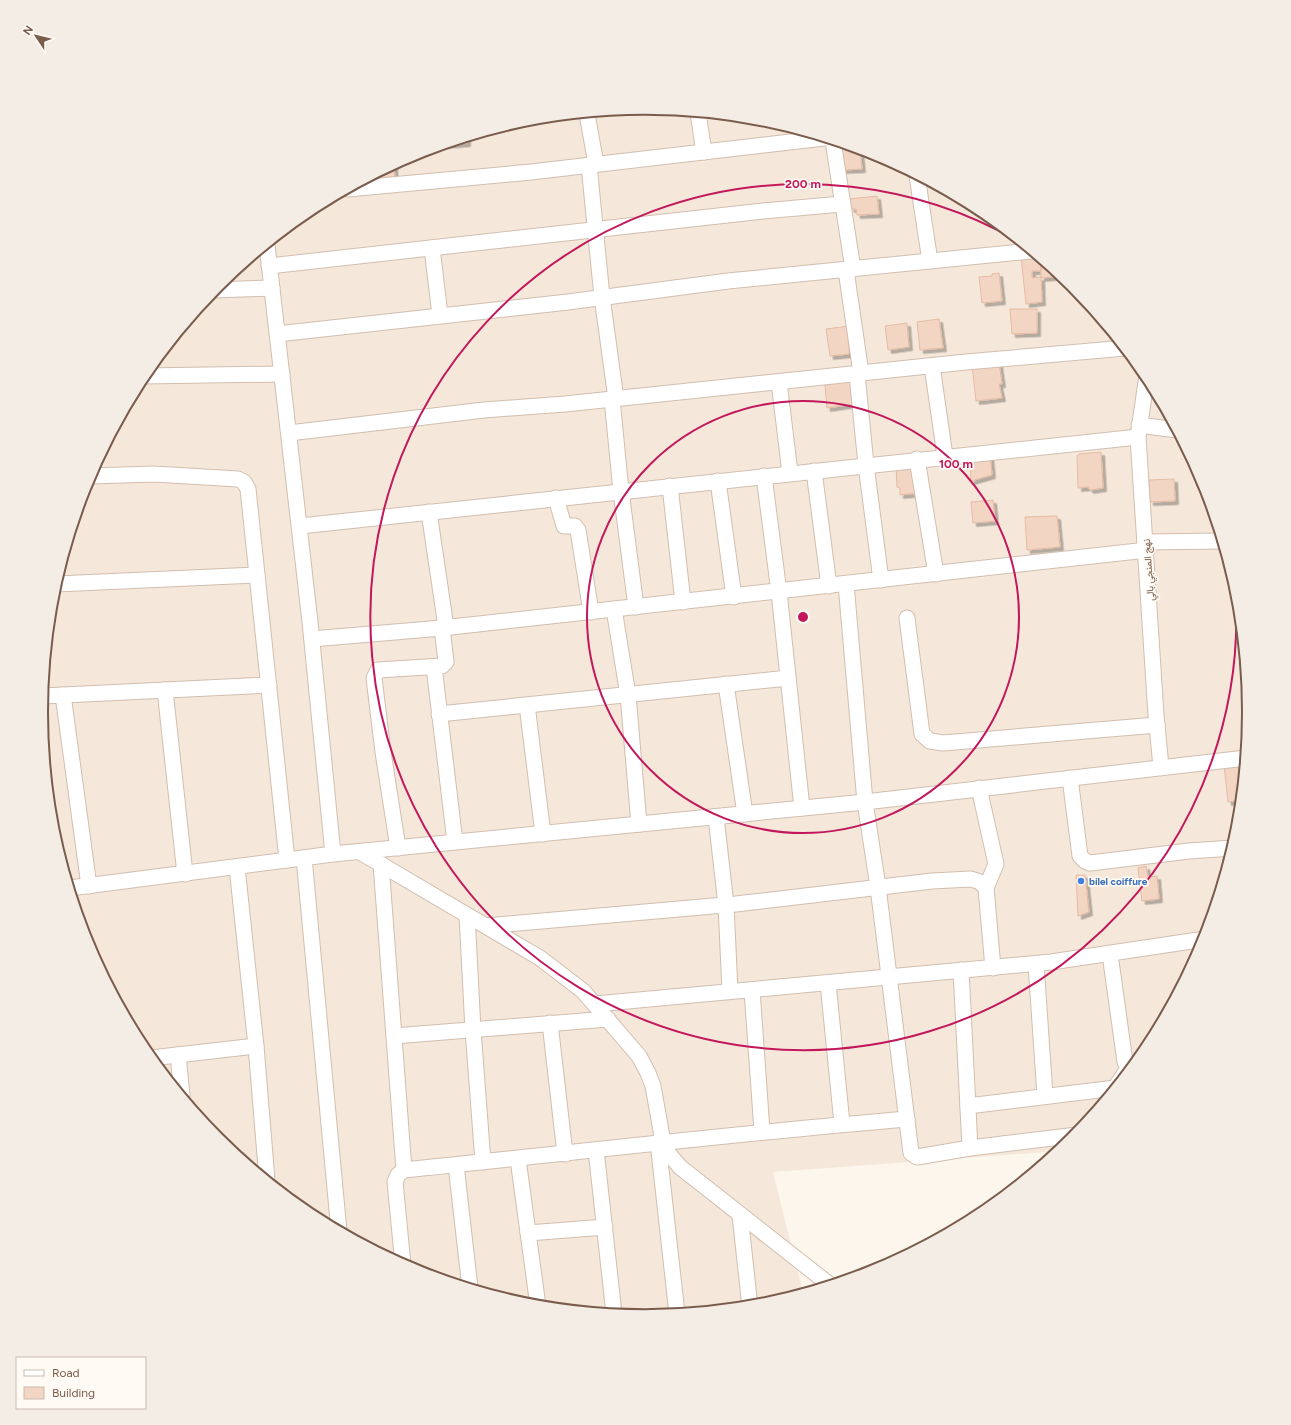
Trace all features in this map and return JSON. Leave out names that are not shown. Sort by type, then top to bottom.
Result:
[{"type":"street","points":[[699,117],[704,152]]},
{"type":"street","points":[[587,118],[602,297],[614,399],[621,491],[636,607]]},
{"type":"street","points":[[361,188],[592,165],[813,139]]},
{"type":"street","points":[[834,146],[850,269],[866,465],[882,580]]},
{"type":"street","points":[[919,182],[930,261]]},
{"type":"street","points":[[269,266],[842,204]]},
{"type":"street","points":[[432,248],[440,315]]},
{"type":"street","points":[[267,250],[300,526],[333,854]]},
{"type":"street","points":[[277,334],[728,281],[1025,252]]},
{"type":"street","points":[[223,290],[272,288]]},
{"type":"street","points":[[289,432],[484,410],[614,399],[859,373],[1120,349]]},
{"type":"street","points":[[932,366],[945,456]]},
{"type":"street","points":[[153,376],[282,374]]},
{"type":"street","points":[[779,382],[790,473]]},
{"type":"street","name":"نهج المنجي بالي","points":[[1145,386],[1138,431],[1161,767]]},
{"type":"street","points":[[300,526],[814,471],[1138,431],[1172,430]]},
{"type":"street","points":[[917,459],[936,574]]},
{"type":"street","points":[[814,471],[829,586]]},
{"type":"street","points":[[97,476],[154,474],[238,479],[244,482],[248,489],[287,860]]},
{"type":"street","points":[[764,476],[779,592],[802,808]]},
{"type":"street","points":[[718,481],[734,597]]},
{"type":"street","points":[[670,486],[683,602]]},
{"type":"street","points":[[556,498],[562,522],[569,527],[575,526],[578,530],[591,612]]},
{"type":"street","points":[[398,848],[382,752],[374,678],[378,670],[434,667],[442,666],[446,662],[444,628],[429,512]]},
{"type":"street","points":[[312,639],[444,628],[734,597],[936,574],[1146,546],[1218,541]]},
{"type":"street","points":[[62,584],[257,576]]},
{"type":"street","points":[[846,584],[865,802],[878,887],[911,1153],[913,1156],[1067,1136]]},
{"type":"street","points":[[614,609],[628,695],[639,824]]},
{"type":"street","points":[[907,618],[922,734],[930,741],[943,743],[1157,725]]},
{"type":"street","points":[[434,667],[455,842]]},
{"type":"street","points":[[439,714],[788,678]]},
{"type":"street","points":[[726,684],[745,814]]},
{"type":"street","points":[[48,696],[269,685]]},
{"type":"street","points":[[165,690],[185,874]]},
{"type":"street","points":[[63,695],[89,886]]},
{"type":"street","points":[[527,705],[543,834]]},
{"type":"street","points":[[74,888],[333,854],[865,802],[1241,758]]},
{"type":"street","points":[[1070,778],[1080,856],[1085,861],[1090,863],[1189,851],[1227,848]]},
{"type":"street","points":[[979,788],[996,864],[986,888],[993,968]]},
{"type":"street","points":[[716,817],[726,905],[730,992]]},
{"type":"street","points":[[360,852],[540,958],[559,971],[583,991],[608,1018],[638,1056],[648,1073],[653,1086],[677,1309]]},
{"type":"street","points":[[304,858],[338,1225]]},
{"type":"street","points":[[381,864],[404,1170]]},
{"type":"street","points":[[237,867],[256,1046],[267,1174]]},
{"type":"street","points":[[486,926],[726,905],[932,881],[971,880],[980,882],[986,888]]},
{"type":"street","points":[[467,915],[473,1030],[483,1162]]},
{"type":"street","points":[[595,1004],[1036,964],[1198,940]]},
{"type":"street","points":[[1110,954],[1122,1043],[1126,1062],[1128,1064]]},
{"type":"street","points":[[1036,964],[1045,1096]]},
{"type":"street","points":[[961,970],[970,1148]]},
{"type":"street","points":[[828,983],[842,1124]]},
{"type":"street","points":[[752,990],[762,1131]]},
{"type":"street","points":[[394,1036],[608,1018]]},
{"type":"street","points":[[550,1023],[564,1154]]},
{"type":"street","points":[[158,1057],[256,1046]]},
{"type":"street","points":[[178,1055],[181,1088]]},
{"type":"street","points":[[968,1106],[1109,1089]]},
{"type":"street","points":[[402,1258],[394,1182],[398,1175],[404,1170],[564,1154],[762,1131],[907,1119]]},
{"type":"street","points":[[660,1142],[668,1154],[680,1167],[826,1282]]},
{"type":"street","points":[[596,1150],[614,1309]]},
{"type":"street","points":[[518,1159],[537,1300]]},
{"type":"street","points":[[456,1165],[469,1283]]},
{"type":"street","points":[[740,1215],[749,1301]]},
{"type":"street","points":[[528,1234],[605,1227]]},
{"type":"shaded area","points":[[606,116],[685,116],[723,120],[762,126],[800,135],[838,147],[874,160],[944,195],[1009,238],[1039,263],[1068,290],[1120,349],[1163,414],[1181,448],[1198,484],[1223,558],[1232,596],[1242,673],[1242,752],[1232,829],[1223,867],[1198,941],[1163,1011],[1120,1076],[1095,1106],[1050,1152],[773,1172],[802,1289],[800,1290],[762,1299],[685,1309],[606,1309],[529,1299],[491,1290],[417,1265],[347,1230],[282,1187],[223,1135],[196,1106],[171,1076],[128,1011],[93,941],[68,867],[59,829],[49,752],[49,673],[53,635],[59,596],[68,558],[80,520],[93,484],[128,414],[171,349],[196,319],[223,290],[282,238],[347,195],[381,177],[417,160],[491,135],[529,126]]},
{"type":"building","points":[[840,148],[861,155],[862,169],[843,170]]},
{"type":"building","points":[[394,171],[395,181],[371,183],[381,177]]},
{"type":"building","points":[[877,196],[879,214],[857,215],[856,209],[851,209],[849,199]]},
{"type":"building","points":[[1015,243],[1020,248],[1015,248]]},
{"type":"building","points":[[1029,255],[1041,265],[1041,271],[1032,271],[1032,278],[1041,277],[1042,302],[1026,304],[1021,256]]},
{"type":"building","points":[[1041,265],[1054,277],[1041,278]]},
{"type":"building","points":[[999,273],[1002,301],[982,303],[979,277],[992,276],[992,274]]},
{"type":"building","points":[[1010,309],[1037,309],[1037,333],[1012,334]]},
{"type":"building","points":[[939,319],[943,348],[920,350],[917,322]]},
{"type":"building","points":[[907,323],[909,347],[888,350],[885,326]]},
{"type":"building","points":[[849,326],[849,354],[830,356],[826,329]]},
{"type":"building","points":[[999,363],[1002,384],[999,384],[1002,398],[976,401],[972,365]]},
{"type":"building","points":[[852,381],[854,404],[827,408],[825,385]]},
{"type":"building","points":[[1101,452],[1103,488],[1090,490],[1088,487],[1078,488],[1077,456],[1079,454]]},
{"type":"building","points":[[990,454],[992,475],[971,481],[970,456]]},
{"type":"building","points":[[916,464],[919,493],[900,495],[900,488],[897,487],[896,466]]},
{"type":"building","points":[[1174,479],[1175,501],[1150,502],[1149,480]]},
{"type":"building","points":[[993,500],[995,521],[973,523],[971,502]]},
{"type":"building","points":[[1057,516],[1060,547],[1027,550],[1025,517]]},
{"type":"building","points":[[1241,763],[1236,801],[1228,802],[1224,765]]},
{"type":"building","points":[[1146,866],[1148,877],[1157,876],[1159,899],[1142,901],[1138,868]]},
{"type":"building","points":[[1076,875],[1085,875],[1089,912],[1078,916]]},
{"type":"place","name":"bilel coiffure","points":[[1081,881]]}]
